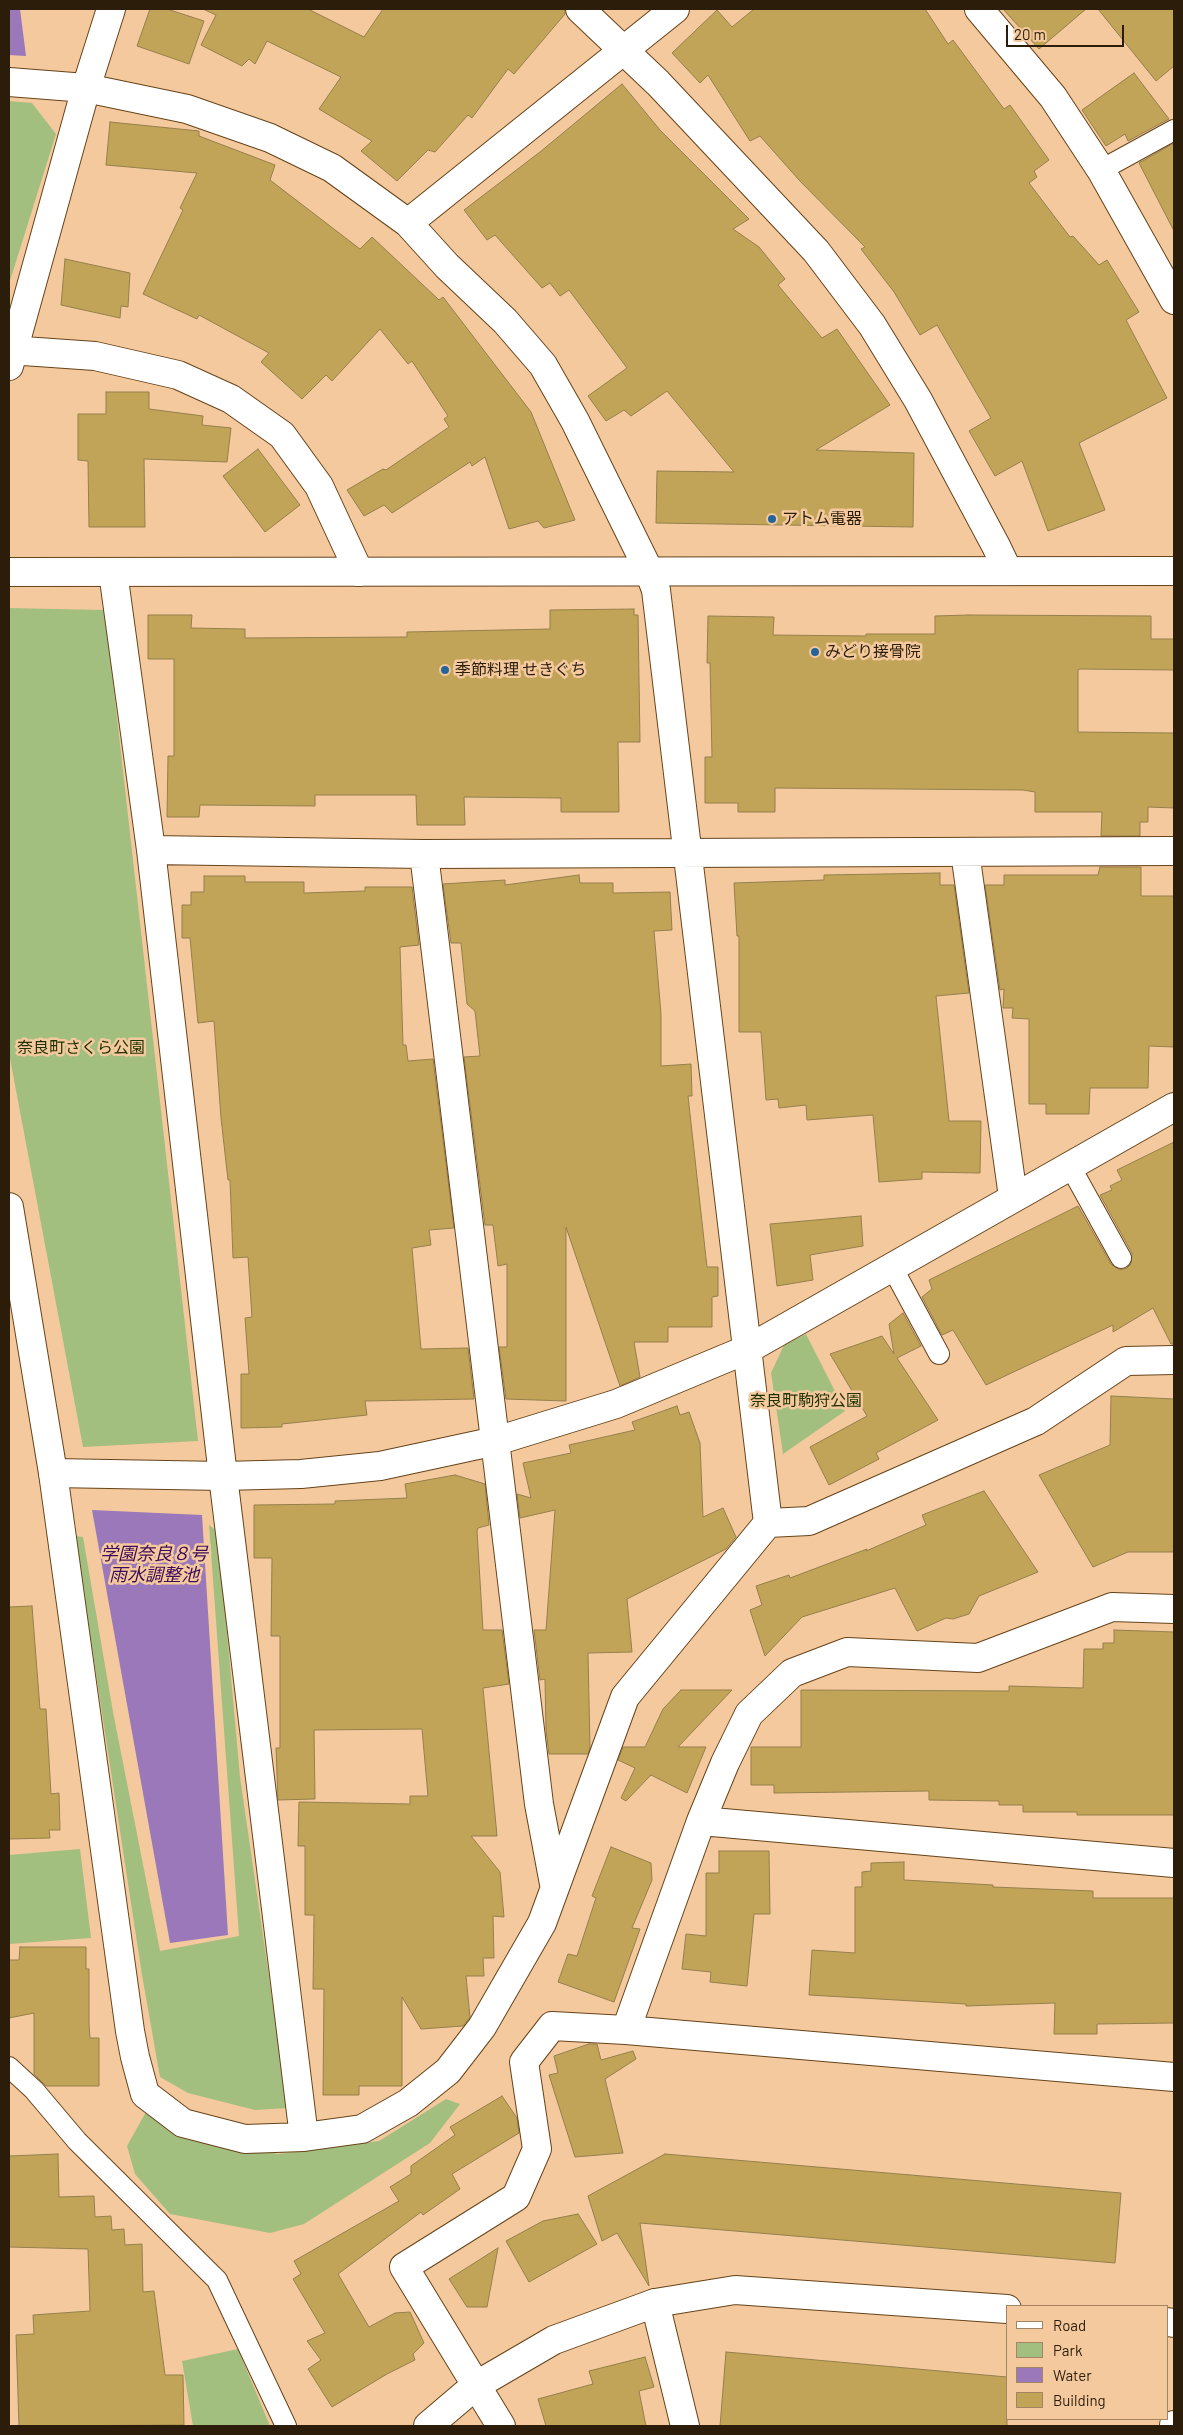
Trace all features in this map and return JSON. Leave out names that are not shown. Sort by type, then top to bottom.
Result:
[{"type":"street","points":[[111,9],[86,88],[10,356],[94,356],[178,375],[231,399],[282,435],[319,486],[359,572]]},
{"type":"street","points":[[580,9],[658,82],[816,251],[872,325],[918,400],[1008,571]]},
{"type":"street","points":[[408,223],[675,9]]},
{"type":"street","points":[[979,9],[1053,98],[1102,170],[1174,300]]},
{"type":"street","points":[[9,82],[86,88],[187,109],[270,138],[332,168],[408,223],[447,266],[505,322],[543,365],[575,421],[650,571],[656,590],[768,1523],[624,1697],[554,1884],[542,1923],[482,2027],[448,2071],[408,2103],[362,2129],[304,2138],[245,2139],[183,2122],[145,2094],[130,2031],[53,1473],[12,1243],[9,1207]]},
{"type":"street","points":[[9,572],[1174,571]]},
{"type":"street","points":[[113,572],[151,850],[223,1476],[304,2138]]},
{"type":"street","points":[[151,850],[424,854],[688,851],[1174,851]]},
{"type":"street","points":[[965,852],[1013,1197]]},
{"type":"street","points":[[424,854],[539,1804],[554,1884]]},
{"type":"street","points":[[53,1473],[223,1476],[301,1474],[380,1466],[496,1442],[616,1404],[748,1349],[1174,1107]]},
{"type":"street","points":[[768,1523],[809,1521],[1036,1421],[1126,1361],[1174,1360]]},
{"type":"street","points":[[626,2030],[702,1821],[749,1714],[792,1673],[847,1652],[978,1658],[1112,1607],[1174,1609]]},
{"type":"street","points":[[702,1821],[1174,1862]]},
{"type":"street","points":[[501,2426],[404,2267],[516,2197],[537,2148],[524,2062],[552,2026],[626,2030],[1174,2077]]},
{"type":"street","points":[[428,2426],[475,2386],[554,2340],[655,2303],[735,2290],[1006,2309]]},
{"type":"street","points":[[655,2303],[685,2426]]},
{"type":"lane","points":[[1102,170],[1174,130]]},
{"type":"lane","points":[[1070,1166],[1121,1258]]},
{"type":"lane","points":[[892,1267],[939,1354]]},
{"type":"lane","points":[[9,2067],[34,2090],[77,2141],[216,2280],[268,2383],[286,2426]]},
{"type":"green space","points":[[9,101],[32,103],[56,134],[9,284]]},
{"type":"green space","name":"奈良町さくら公園","points":[[9,608],[105,610],[198,1441],[83,1447],[9,1053]]},
{"type":"green space","name":"奈良町駒狩公園","points":[[806,1334],[845,1411],[783,1454],[771,1373],[784,1345]]},
{"type":"green space","points":[[209,1525],[218,1532],[240,1777],[288,2108],[255,2110],[188,2093],[160,2077],[142,1975],[75,1536],[83,1537],[113,1712],[160,1951],[239,1936]]},
{"type":"green space","points":[[80,1849],[91,1938],[9,1944],[9,1855]]},
{"type":"green space","points":[[446,2099],[460,2104],[430,2143],[304,2224],[270,2233],[170,2214],[135,2174],[127,2146],[146,2112],[190,2136],[278,2154],[379,2141]]},
{"type":"green space","points":[[238,2349],[270,2426],[193,2426],[182,2361]]},
{"type":"water","points":[[9,9],[20,9],[26,56],[9,55]]},
{"type":"water","name":"学園奈良８号 雨水調整池","points":[[92,1510],[202,1515],[228,1935],[170,1943]]},
{"type":"building","points":[[150,9],[167,9],[204,21],[189,64],[137,46]]},
{"type":"building","points":[[203,9],[308,9],[364,37],[383,9],[565,9],[565,14],[514,74],[508,69],[472,118],[468,115],[435,152],[428,150],[397,181],[361,151],[372,141],[319,109],[341,77],[267,41],[255,64],[249,59],[242,66],[201,45],[216,15]]},
{"type":"building","points":[[754,9],[925,9],[948,44],[953,40],[1004,109],[1010,105],[1049,160],[1034,171],[1037,177],[1029,183],[1070,237],[1073,236],[1099,265],[1107,260],[1139,312],[1126,320],[1167,398],[1079,443],[1105,510],[1048,531],[1022,461],[995,476],[969,431],[991,418],[937,325],[920,335],[894,292],[861,249],[865,247],[799,180],[760,136],[750,141],[708,75],[700,83],[672,53],[717,10],[732,27]]},
{"type":"building","points":[[1003,9],[1086,9],[1039,49]]},
{"type":"building","points":[[1098,9],[1174,9],[1174,66],[1156,81]]},
{"type":"building","points":[[1134,73],[1169,119],[1128,141],[1125,134],[1106,146],[1082,110]]},
{"type":"building","points":[[622,84],[660,130],[749,219],[733,229],[759,247],[785,279],[778,285],[822,338],[837,329],[890,405],[816,450],[914,453],[913,527],[656,523],[657,471],[734,472],[667,391],[631,416],[624,410],[606,421],[588,396],[627,368],[569,290],[560,296],[550,283],[542,288],[495,235],[487,240],[464,210],[540,152]]},
{"type":"building","points":[[110,122],[199,131],[199,136],[275,165],[270,180],[360,249],[372,237],[439,300],[443,297],[531,412],[575,520],[544,528],[538,521],[509,529],[485,457],[472,466],[470,462],[392,513],[384,505],[364,516],[347,490],[383,469],[386,470],[449,427],[444,419],[448,416],[412,361],[408,364],[380,329],[332,381],[326,375],[302,399],[261,362],[269,353],[199,315],[197,319],[143,294],[183,210],[180,208],[197,173],[106,165]]},
{"type":"building","points":[[1174,143],[1174,231],[1139,163]]},
{"type":"building","points":[[65,259],[130,273],[128,307],[121,306],[120,318],[61,305]]},
{"type":"building","points":[[106,392],[149,392],[149,409],[203,416],[202,425],[231,428],[227,462],[144,459],[145,527],[89,527],[88,461],[78,460],[78,414],[106,414]]},
{"type":"building","points":[[258,449],[300,505],[265,532],[223,476]]},
{"type":"building","points":[[634,609],[634,615],[638,615],[640,742],[618,742],[619,812],[561,812],[561,798],[464,797],[465,825],[417,825],[416,795],[315,795],[315,806],[200,805],[199,817],[167,817],[168,756],[174,756],[174,659],[148,659],[148,615],[192,615],[191,628],[245,629],[245,638],[407,637],[407,632],[550,629],[550,610]]},
{"type":"building","points":[[708,616],[774,617],[773,635],[866,636],[866,634],[935,634],[935,616],[1151,616],[1151,639],[1174,639],[1174,670],[1078,670],[1078,732],[1174,733],[1174,808],[1148,807],[1148,822],[1140,822],[1140,836],[1101,836],[1102,812],[1035,812],[1035,792],[1023,790],[775,788],[775,812],[738,812],[738,803],[705,803],[705,757],[712,757],[710,663],[707,663]]},
{"type":"building","points":[[1100,867],[1141,867],[1141,896],[1174,896],[1174,1047],[1149,1046],[1148,1088],[1090,1088],[1089,1114],[1046,1114],[1046,1104],[1029,1104],[1029,1019],[1012,1018],[1013,1008],[1003,1008],[1004,989],[1000,990],[985,885],[1004,885],[1004,875],[1098,875]]},
{"type":"building","points":[[940,873],[940,885],[954,885],[969,993],[936,996],[949,1121],[981,1121],[980,1173],[922,1172],[922,1179],[879,1182],[873,1115],[807,1120],[806,1105],[779,1108],[778,1099],[766,1100],[761,1032],[739,1032],[739,936],[737,936],[734,883],[824,880],[824,875]]},
{"type":"building","points":[[579,875],[580,883],[613,883],[613,893],[670,892],[672,930],[654,931],[661,1014],[661,1066],[691,1064],[692,1096],[688,1096],[707,1267],[718,1267],[718,1296],[712,1297],[712,1327],[668,1327],[668,1342],[634,1342],[640,1377],[620,1386],[566,1227],[566,1401],[506,1399],[499,1347],[507,1347],[507,1264],[498,1266],[493,1225],[485,1225],[464,1057],[480,1056],[475,1011],[467,1004],[461,943],[451,943],[443,884],[505,880],[505,885]]},
{"type":"building","points":[[204,876],[245,876],[245,882],[304,882],[304,893],[365,891],[365,887],[412,887],[419,945],[400,947],[403,1045],[406,1045],[408,1061],[433,1059],[454,1228],[429,1230],[431,1245],[412,1248],[421,1349],[468,1348],[474,1399],[365,1401],[367,1415],[282,1424],[282,1427],[241,1428],[241,1374],[249,1374],[245,1318],[252,1317],[248,1257],[233,1258],[230,1180],[228,1180],[221,1118],[214,1021],[198,1023],[190,938],[182,938],[182,905],[191,905],[191,892],[204,892]]},
{"type":"building","points":[[1174,1142],[1174,1344],[1171,1344],[1153,1308],[1113,1332],[1113,1325],[986,1385],[953,1330],[942,1335],[922,1297],[932,1289],[929,1280],[1078,1206],[1111,1264],[1120,1270],[1127,1268],[1131,1264],[1132,1253],[1100,1195],[1112,1190],[1110,1186],[1122,1180],[1117,1170]]},
{"type":"building","points":[[861,1216],[863,1246],[810,1255],[813,1280],[777,1286],[770,1224]]},
{"type":"building","points":[[903,1313],[921,1346],[897,1358],[938,1420],[876,1453],[879,1459],[829,1485],[810,1447],[867,1416],[830,1354],[882,1336],[894,1354],[889,1324]]},
{"type":"building","points":[[1111,1396],[1174,1399],[1174,1552],[1128,1552],[1093,1567],[1039,1475],[1110,1445]]},
{"type":"building","points":[[677,1406],[680,1415],[689,1412],[700,1443],[703,1517],[723,1508],[736,1537],[726,1549],[627,1599],[632,1652],[588,1653],[590,1748],[588,1754],[549,1754],[546,1730],[545,1679],[540,1680],[534,1630],[546,1630],[555,1510],[520,1518],[517,1494],[531,1498],[523,1463],[571,1453],[569,1445],[635,1430],[632,1422]]},
{"type":"building","points":[[455,1475],[485,1484],[489,1525],[478,1528],[477,1531],[483,1630],[502,1630],[509,1684],[483,1688],[497,1836],[471,1836],[500,1872],[504,1917],[493,1916],[494,1958],[483,1958],[484,1976],[466,1976],[470,2017],[463,2026],[421,2029],[402,1997],[402,2086],[359,2086],[359,2095],[323,2095],[324,1989],[313,1989],[314,1915],[305,1915],[305,1846],[298,1846],[299,1802],[410,1804],[410,1796],[428,1796],[422,1729],[314,1730],[315,1799],[278,1800],[276,1748],[280,1748],[280,1636],[271,1636],[272,1558],[254,1558],[254,1505],[335,1504],[335,1501],[407,1498],[405,1484]]},
{"type":"building","points":[[984,1491],[1038,1572],[979,1596],[969,1614],[953,1619],[946,1618],[917,1631],[895,1588],[802,1617],[765,1656],[750,1610],[762,1605],[756,1586],[789,1575],[790,1578],[867,1549],[866,1551],[926,1525],[922,1515]]},
{"type":"building","points":[[32,1606],[40,1709],[46,1709],[51,1794],[59,1793],[60,1830],[49,1830],[50,1838],[9,1839],[9,1607]]},
{"type":"building","points":[[1114,1630],[1174,1632],[1174,1815],[1077,1815],[1077,1812],[1023,1812],[1023,1805],[999,1805],[999,1801],[929,1800],[929,1791],[774,1793],[774,1785],[751,1785],[751,1747],[801,1747],[801,1690],[1009,1691],[1009,1686],[1083,1688],[1084,1649],[1103,1649],[1103,1643],[1114,1643]]},
{"type":"building","points":[[681,1690],[732,1690],[678,1747],[706,1747],[687,1793],[651,1775],[626,1801],[621,1798],[635,1768],[618,1760],[623,1747],[645,1747],[663,1709]]},
{"type":"building","points":[[611,1847],[651,1863],[652,1880],[632,1928],[640,1929],[614,2002],[558,1982],[568,1954],[577,1956],[596,1898],[592,1896]]},
{"type":"building","points":[[719,1851],[769,1851],[770,1914],[754,1914],[747,1986],[710,1982],[711,1972],[682,1969],[686,1934],[706,1936],[706,1873],[719,1873]]},
{"type":"building","points":[[904,1862],[904,1880],[993,1885],[993,1887],[1093,1891],[1093,1898],[1174,1898],[1174,2023],[1097,2024],[1097,2034],[1054,2034],[1055,2003],[966,2006],[966,2004],[809,1995],[812,1950],[855,1953],[855,1887],[862,1887],[862,1872],[871,1871],[871,1863]]},
{"type":"building","points":[[20,1947],[86,1947],[86,1969],[89,1969],[90,2038],[99,2038],[99,2086],[46,2086],[34,2074],[34,2013],[9,2018],[9,1960],[19,1960]]},
{"type":"building","points":[[589,2044],[597,2044],[601,2060],[633,2051],[636,2059],[605,2079],[623,2153],[575,2157],[549,2075],[558,2073],[554,2056]]},
{"type":"building","points":[[502,2096],[517,2118],[519,2133],[452,2174],[460,2189],[423,2215],[421,2212],[338,2274],[369,2327],[395,2313],[410,2312],[424,2343],[413,2354],[415,2360],[387,2374],[332,2407],[308,2369],[321,2360],[307,2341],[325,2333],[293,2279],[301,2274],[294,2261],[399,2201],[390,2187],[411,2174],[411,2166],[455,2135],[450,2127]]},
{"type":"building","points":[[58,2154],[59,2197],[94,2196],[95,2217],[111,2216],[112,2230],[124,2229],[125,2245],[142,2244],[143,2292],[154,2291],[165,2375],[183,2375],[184,2425],[19,2426],[16,2335],[34,2334],[33,2315],[90,2311],[88,2249],[9,2247],[9,2156]]},
{"type":"building","points":[[665,2154],[1121,2193],[1115,2263],[640,2223],[649,2286],[617,2233],[602,2241],[588,2196]]},
{"type":"building","points":[[578,2214],[597,2244],[529,2282],[506,2241],[543,2221]]},
{"type":"building","points":[[498,2248],[487,2307],[467,2307],[449,2279]]},
{"type":"building","points":[[726,2352],[1006,2377],[1007,2426],[720,2426]]},
{"type":"building","points":[[645,2357],[654,2387],[639,2391],[646,2426],[546,2426],[538,2399],[593,2384],[589,2371]]},
{"type":"place","name":"アトム電器","points":[[772,519]]},
{"type":"place","name":"みどり接骨院","points":[[815,652]]},
{"type":"place","name":"季節料理 せきぐち","points":[[445,670]]}]
